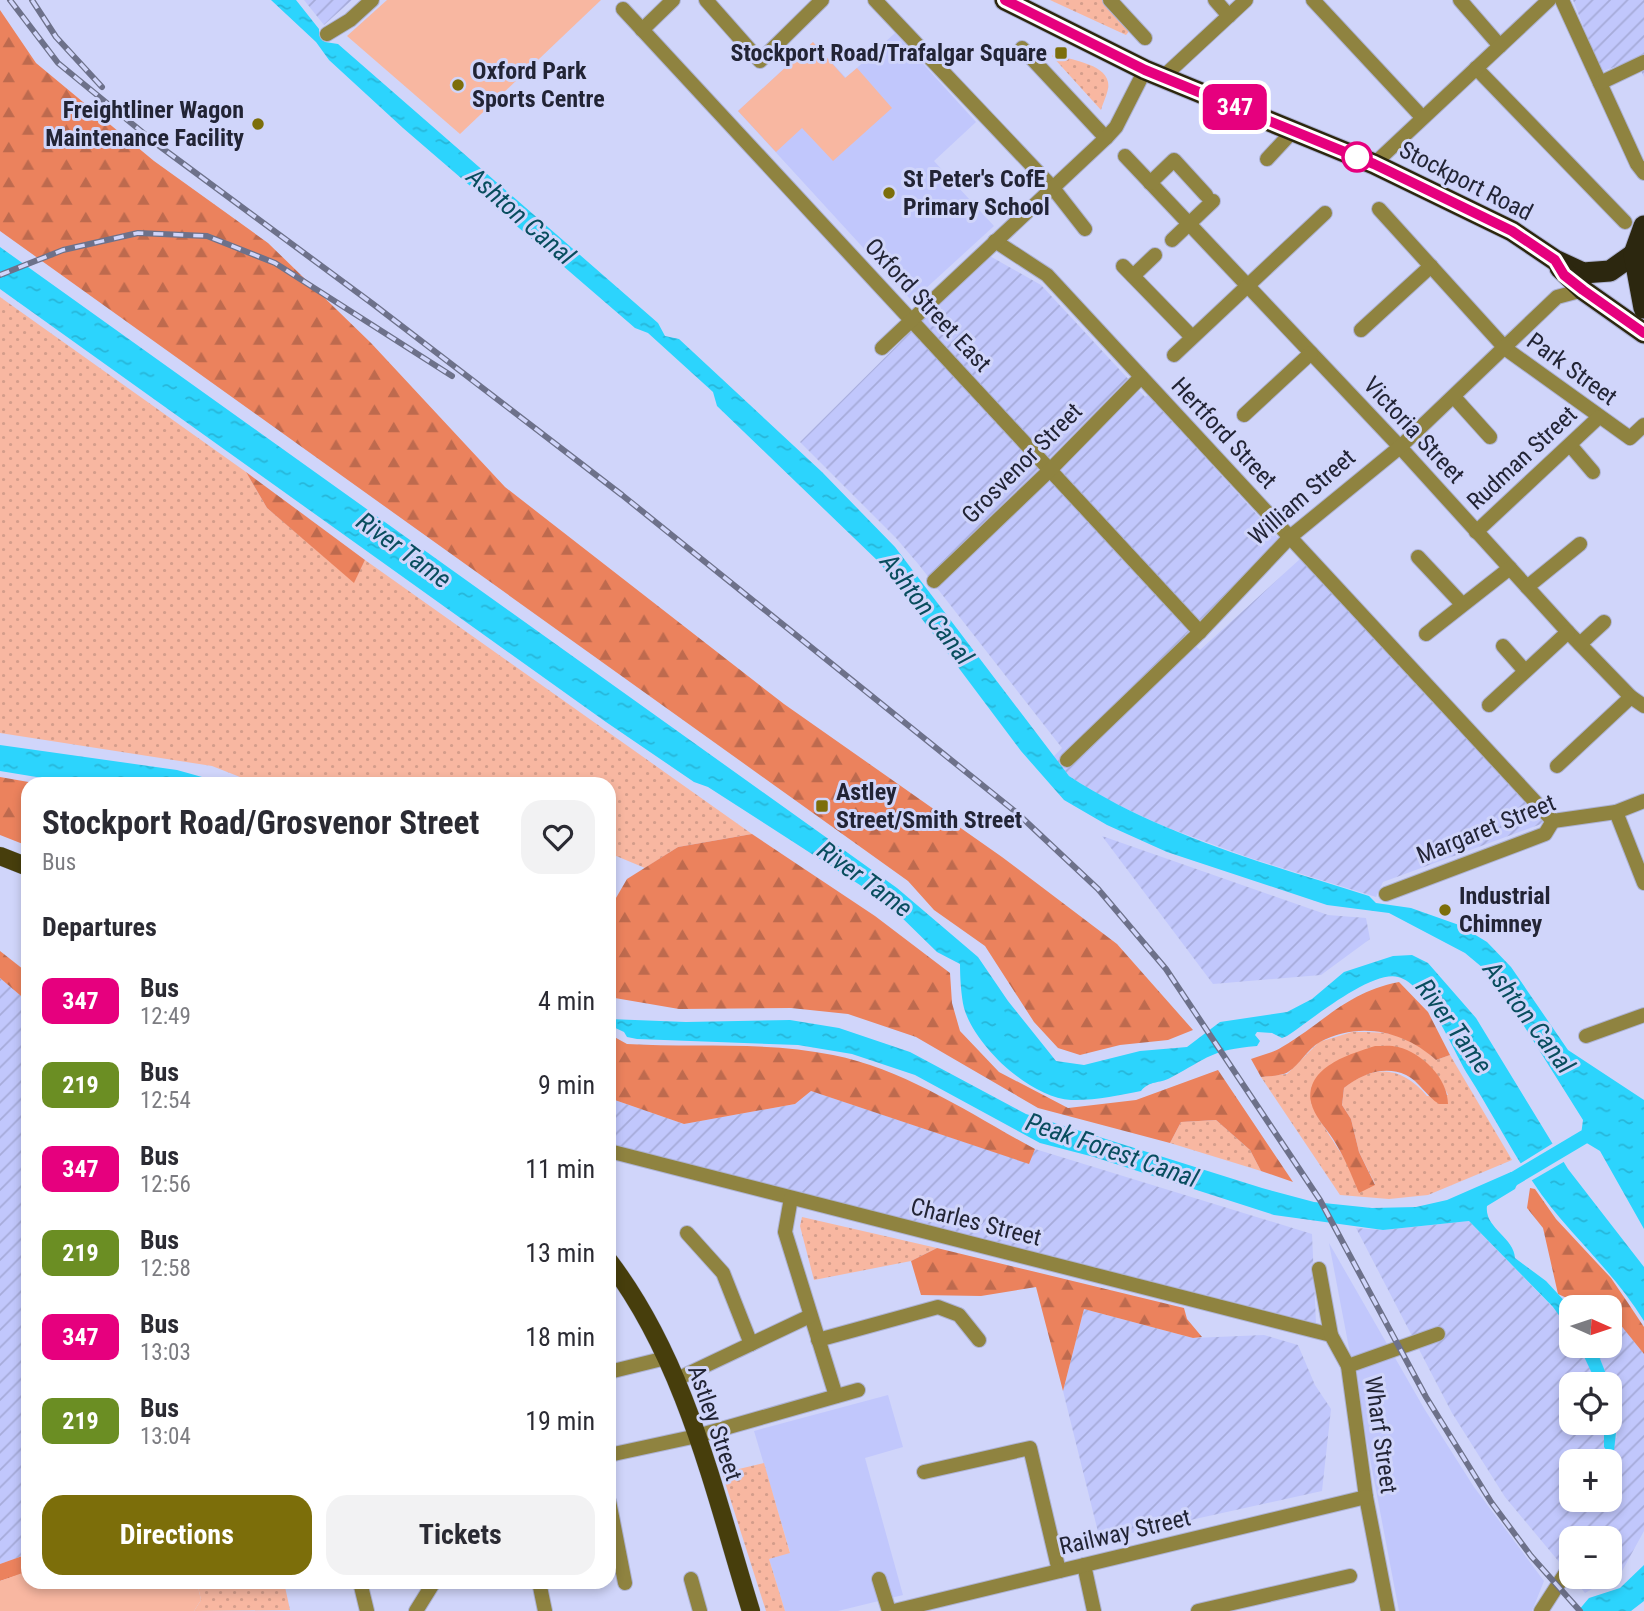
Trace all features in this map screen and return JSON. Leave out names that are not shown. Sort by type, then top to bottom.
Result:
[{"type":"highway","name":"Stockport Road","points":[[1005,0],[1154,74],[1374,164],[1512,231],[1555,260],[1583,273],[1610,271],[1634,254]]},
{"type":"highway","points":[[1634,224],[1634,254],[1644,309]]},
{"type":"highway","name":"Stockport Road","points":[[1555,260],[1564,275],[1644,333]]},
{"type":"main road","points":[[0,856],[21,864]]},
{"type":"main road","name":"Astley Street","points":[[616,1270],[632,1292],[675,1380],[697,1436],[751,1611]]},
{"type":"street","points":[[327,34],[350,20],[373,0]]},
{"type":"street","points":[[642,30],[673,0]]},
{"type":"street","points":[[706,0],[760,61],[822,0]]},
{"type":"street","points":[[875,0],[1053,188],[1085,229]]},
{"type":"street","points":[[1110,0],[1145,38]]},
{"type":"street","points":[[1215,0],[1229,16]]},
{"type":"street","points":[[882,348],[1106,138],[1154,74],[1246,0]]},
{"type":"street","points":[[1313,0],[1422,116]]},
{"type":"street","points":[[1460,0],[1500,46]]},
{"type":"street","points":[[1374,164],[1422,116],[1549,0]]},
{"type":"street","points":[[1562,0],[1633,156],[1644,173]]},
{"type":"street","name":"Oxford Street East","points":[[623,9],[1200,632]]},
{"type":"street","points":[[1022,48],[1106,138]]},
{"type":"street","points":[[1600,83],[1644,62]]},
{"type":"street","points":[[1476,68],[1634,224]]},
{"type":"street","points":[[1267,159],[1293,131]]},
{"type":"street","name":"Victoria Street","points":[[1125,156],[1400,447],[1580,645],[1640,702]]},
{"type":"street","points":[[1150,183],[1174,160],[1210,198],[1171,240]]},
{"type":"street","name":"Park Street","points":[[1379,209],[1506,349],[1630,438],[1644,425]]},
{"type":"street","points":[[1174,355],[1325,213]]},
{"type":"street","name":"Hertford Street","points":[[995,241],[1047,275],[1553,821]]},
{"type":"street","points":[[1155,256],[1128,271],[1192,337]]},
{"type":"street","points":[[1361,330],[1431,266]]},
{"type":"street","name":"William Street","points":[[1067,760],[1200,632],[1290,537],[1400,447],[1558,297],[1583,290]]},
{"type":"street","points":[[1244,415],[1311,353]]},
{"type":"street","name":"Grosvenor Street","points":[[934,581],[1051,469],[1141,377]]},
{"type":"street","points":[[1454,397],[1490,437]]},
{"type":"street","name":"Rudman Street","points":[[1476,532],[1599,417]]},
{"type":"street","points":[[1570,445],[1593,472]]},
{"type":"street","points":[[1527,587],[1580,544]]},
{"type":"street","points":[[1418,557],[1462,604]]},
{"type":"street","points":[[1426,634],[1510,568]]},
{"type":"street","points":[[1580,645],[1604,622]]},
{"type":"street","points":[[1489,705],[1568,632]]},
{"type":"street","points":[[1503,646],[1525,671]]},
{"type":"street","points":[[1557,766],[1640,702]]},
{"type":"street","name":"Margaret Street","points":[[1386,894],[1545,834],[1553,821],[1616,812],[1644,801]]},
{"type":"street","points":[[1616,812],[1644,883]]},
{"type":"street","points":[[1586,1036],[1644,1015]]},
{"type":"street","name":"Charles Street","points":[[616,1154],[1331,1335]]},
{"type":"street","points":[[791,1198],[785,1231],[836,1396]]},
{"type":"street","points":[[687,1233],[723,1273],[751,1344]]},
{"type":"street","name":"Wharf Street","points":[[1318,1269],[1331,1335],[1348,1366],[1366,1497],[1388,1611]]},
{"type":"street","points":[[818,1340],[939,1307],[959,1315],[979,1340]]},
{"type":"street","points":[[675,1380],[810,1316]]},
{"type":"street","points":[[1348,1366],[1438,1334]]},
{"type":"street","points":[[616,1370],[666,1358]]},
{"type":"street","points":[[616,1453],[697,1436],[858,1390]]},
{"type":"street","points":[[924,1472],[1030,1448],[1059,1571]]},
{"type":"street","name":"Railway Street","points":[[894,1611],[1366,1497]]},
{"type":"street","points":[[616,1537],[625,1583]]},
{"type":"street","points":[[1084,1566],[1094,1611]]},
{"type":"street","points":[[1198,1611],[1350,1576]]},
{"type":"street","points":[[691,1579],[701,1611]]},
{"type":"street","points":[[879,1579],[889,1611]]},
{"type":"street","points":[[1541,1611],[1559,1583]]},
{"type":"street","points":[[362,1589],[367,1611]]},
{"type":"street","points":[[416,1611],[430,1589]]},
{"type":"street","points":[[540,1589],[545,1611]]},
{"type":"shaded area","points":[[304,0],[352,0],[324,25]]},
{"type":"shaded area","name":"Oxford Park Sports Centre","points":[[387,0],[601,0],[460,134],[347,36]]},
{"type":"shaded area","points":[[1050,0],[1102,0],[1130,30],[1126,35]]},
{"type":"shaded area","points":[[1573,0],[1644,0],[1644,77],[1635,59],[1601,72]]},
{"type":"shaded area","name":"St Peter's CofE Primary School","points":[[895,33],[976,122],[934,161],[994,226],[912,301],[738,111],[813,42],[846,78]]},
{"type":"shaded area","points":[[813,42],[845,78],[857,68],[892,108],[833,161],[802,128],[776,152],[738,111]]},
{"type":"shaded area","points":[[1054,54],[1100,70],[1108,82],[1101,110],[1052,56]]},
{"type":"shaded area","points":[[988,255],[1041,285],[1145,397],[1148,395],[1281,541],[1185,635],[1200,650],[1300,559],[1544,823],[1383,882],[1376,897],[1250,858],[1163,826],[1101,797],[1069,776],[1053,757],[1062,748],[919,565],[896,538],[800,442]]},
{"type":"shaded area","points":[[0,297],[246,472],[267,508],[354,582],[365,560],[752,834],[678,847],[645,868],[616,856],[616,777],[240,777],[212,766],[0,733]]},
{"type":"shaded area","points":[[1102,836],[1328,915],[1366,918],[1370,939],[1321,975],[1213,984]]},
{"type":"shaded area","points":[[0,978],[21,996],[21,1556],[0,1564]]},
{"type":"shaded area","points":[[1352,1032],[1378,1032],[1406,1039],[1436,1060],[1450,1055],[1512,1160],[1428,1195],[1389,1199],[1340,1195],[1261,1077],[1287,1074],[1319,1042]],"holes":[[[1375,1046],[1410,1056],[1427,1065],[1448,1095],[1427,1096],[1408,1079],[1388,1072],[1366,1075],[1344,1088],[1342,1105],[1351,1119],[1359,1152],[1375,1184],[1359,1192],[1346,1161],[1317,1116]]]},
{"type":"shaded area","points":[[811,1091],[1028,1163],[1035,1149],[1312,1234],[1316,1323],[616,1146],[616,1100],[684,1124],[795,1104]]},
{"type":"shaded area","points":[[1216,1120],[1250,1150],[1261,1171],[1170,1143],[1181,1122]]},
{"type":"shaded area","points":[[802,1217],[937,1248],[911,1261],[814,1280],[800,1226]]},
{"type":"shaded area","points":[[1469,1221],[1559,1314],[1559,1358],[1586,1358],[1592,1372],[1559,1372],[1559,1435],[1609,1435],[1617,1438],[1617,1435],[1622,1435],[1622,1372],[1605,1372],[1600,1358],[1622,1358],[1622,1327],[1644,1354],[1644,1531],[1622,1571],[1622,1526],[1559,1526],[1559,1562],[1505,1497],[1452,1413],[1356,1228],[1383,1230]]},
{"type":"shaded area","points":[[1329,1243],[1425,1410],[1474,1487],[1544,1581],[1532,1611],[1399,1611]]},
{"type":"shaded area","points":[[1084,1309],[1193,1338],[1264,1335],[1298,1345],[1315,1385],[1331,1409],[1322,1491],[1100,1540],[1063,1391]]},
{"type":"shaded area","points":[[888,1395],[903,1447],[865,1458],[903,1595],[838,1611],[785,1611],[769,1559],[790,1552],[754,1431]]},
{"type":"shaded area","points":[[764,1463],[790,1553],[769,1559],[785,1611],[766,1611],[722,1473]]},
{"type":"shaded area","points":[[21,1574],[21,1589],[199,1589],[201,1600],[194,1611],[0,1611],[0,1581]]},
{"type":"shaded area","points":[[199,1589],[286,1589],[290,1610],[194,1611],[201,1600]]},
{"type":"green space","points":[[0,10],[36,63],[154,161],[268,243],[371,343],[505,487],[784,704],[1002,857],[1117,944],[1193,1030],[1168,1040],[1120,1045],[1080,1055],[1058,1048],[1034,1022],[985,946],[934,910],[908,881],[0,231]]},
{"type":"green space","points":[[246,472],[365,560],[354,583],[267,508]]},
{"type":"green space","points":[[0,777],[21,781],[21,843],[0,835]]},
{"type":"green space","points":[[752,834],[875,916],[950,973],[952,1003],[960,1031],[999,1072],[1068,1108],[1136,1100],[1218,1070],[1293,1182],[1261,1171],[1250,1150],[1216,1120],[1181,1122],[1170,1143],[1038,1108],[916,1037],[848,1014],[791,1008],[679,1009],[616,998],[616,898],[627,879],[678,847]]},
{"type":"green space","points":[[0,951],[21,968],[21,996],[0,978]]},
{"type":"green space","points":[[1399,982],[1428,1012],[1450,1055],[1436,1060],[1396,1036],[1381,1032],[1350,1032],[1320,1042],[1285,1073],[1261,1077],[1251,1059],[1278,1049],[1364,993]]},
{"type":"green space","points":[[616,1038],[627,1044],[782,1048],[833,1055],[860,1062],[937,1094],[1035,1149],[1029,1164],[811,1091],[795,1104],[684,1124],[616,1100]]},
{"type":"green space","points":[[1375,1046],[1398,1047],[1424,1061],[1439,1076],[1447,1094],[1448,1104],[1439,1104],[1411,1078],[1398,1072],[1374,1072],[1344,1088],[1342,1105],[1351,1119],[1359,1152],[1375,1185],[1359,1193],[1341,1152],[1315,1112],[1311,1102],[1311,1090],[1315,1080],[1331,1064]]},
{"type":"green space","points":[[1530,1188],[1535,1189],[1556,1219],[1611,1278],[1644,1327],[1644,1354],[1622,1327],[1622,1295],[1558,1294],[1543,1228],[1527,1208]]},
{"type":"green space","points":[[937,1248],[1184,1308],[1187,1319],[1202,1337],[1193,1338],[1084,1309],[1063,1391],[1036,1287],[981,1296],[921,1295],[911,1261]]},
{"type":"green space","points":[[21,1556],[21,1574],[0,1581],[0,1564]]},
{"type":"water","name":"Ashton Canal","points":[[271,0],[296,0],[319,29],[319,35],[325,42],[338,44],[658,323],[665,336],[679,339],[822,472],[895,547],[1069,776],[1104,797],[1177,831],[1253,860],[1369,896],[1376,903],[1411,908],[1459,925],[1487,942],[1511,967],[1568,1050],[1644,1100],[1644,1229],[1600,1151],[1585,1142],[1572,1148],[1567,1147],[1569,1142],[1581,1135],[1583,1120],[1514,1010],[1483,968],[1465,953],[1389,913],[1327,905],[1167,852],[1107,825],[1064,800],[1021,751],[880,563],[717,406],[713,392],[648,333],[635,328],[403,128],[329,60],[316,42]]},
{"type":"water","name":"River Tame","points":[[0,247],[897,888],[978,957],[1008,1001],[1056,1061],[1084,1065],[1140,1051],[1187,1047],[1220,1022],[1287,1012],[1312,999],[1344,972],[1393,956],[1412,955],[1428,963],[1476,1018],[1568,1169],[1644,1267],[1644,1321],[1615,1280],[1534,1184],[1429,1005],[1409,982],[1398,977],[1372,981],[1341,998],[1287,1036],[1282,1038],[1272,1033],[1257,1032],[1255,1035],[1260,1041],[1257,1046],[1211,1056],[1170,1078],[1148,1085],[1141,1091],[1097,1099],[1071,1100],[1039,1090],[1006,1068],[970,1023],[964,1008],[960,964],[937,952],[893,909],[708,787],[694,782],[606,722],[0,289]]},
{"type":"water","points":[[0,745],[177,770],[202,777],[36,777],[0,771]]},
{"type":"water","points":[[616,1019],[686,1022],[790,1020],[839,1028],[910,1052],[1026,1114],[1314,1202],[1372,1208],[1416,1207],[1447,1200],[1511,1172],[1521,1175],[1515,1189],[1487,1206],[1487,1214],[1494,1227],[1510,1244],[1515,1258],[1546,1281],[1559,1295],[1559,1315],[1469,1221],[1383,1230],[1274,1215],[1094,1157],[1040,1143],[915,1075],[852,1054],[798,1045],[627,1037],[616,1028]]},
{"type":"water","points":[[1585,1358],[1600,1358],[1605,1372],[1591,1372]]},
{"type":"water","points":[[1604,1435],[1616,1435],[1614,1449],[1604,1447]]},
{"type":"water","points":[[1644,1565],[1644,1601],[1631,1611],[1578,1611],[1589,1598],[1622,1589]]},
{"type":"pier","points":[[1555,1142],[1567,1160],[1529,1182],[1525,1175],[1523,1179],[1518,1165]]},
{"type":"waterway","name":"Peak Forest Canal","points":[[1505,1184],[1584,1137]]},
{"type":"railway","points":[[10,0],[58,63],[158,145],[373,304],[622,495],[1017,813],[1098,889],[1166,969],[1320,1200],[1426,1397],[1491,1502],[1531,1556],[1580,1611]]},
{"type":"railway","points":[[32,0],[56,37],[102,87]]},
{"type":"railway","points":[[0,275],[63,250],[138,233],[207,236],[275,263],[452,376]]},
{"type":"bus line","name":"347","points":[[1005,0],[1018,9],[1145,70],[1374,164],[1512,231],[1555,260],[1564,275],[1644,333]]},
{"type":"place","name":"Stockport Road/Trafalgar Square","points":[[1061,53]]},
{"type":"place","name":"Oxford Park Sports Centre","points":[[458,85]]},
{"type":"place","name":"Freightliner Wagon Maintenance Facility","points":[[258,124]]},
{"type":"place","name":"St Peter's CofE Primary School","points":[[889,193]]},
{"type":"place","name":"Astley Street/Smith Street","points":[[822,806]]},
{"type":"place","name":"Industrial Chimney","points":[[1445,910]]}]
